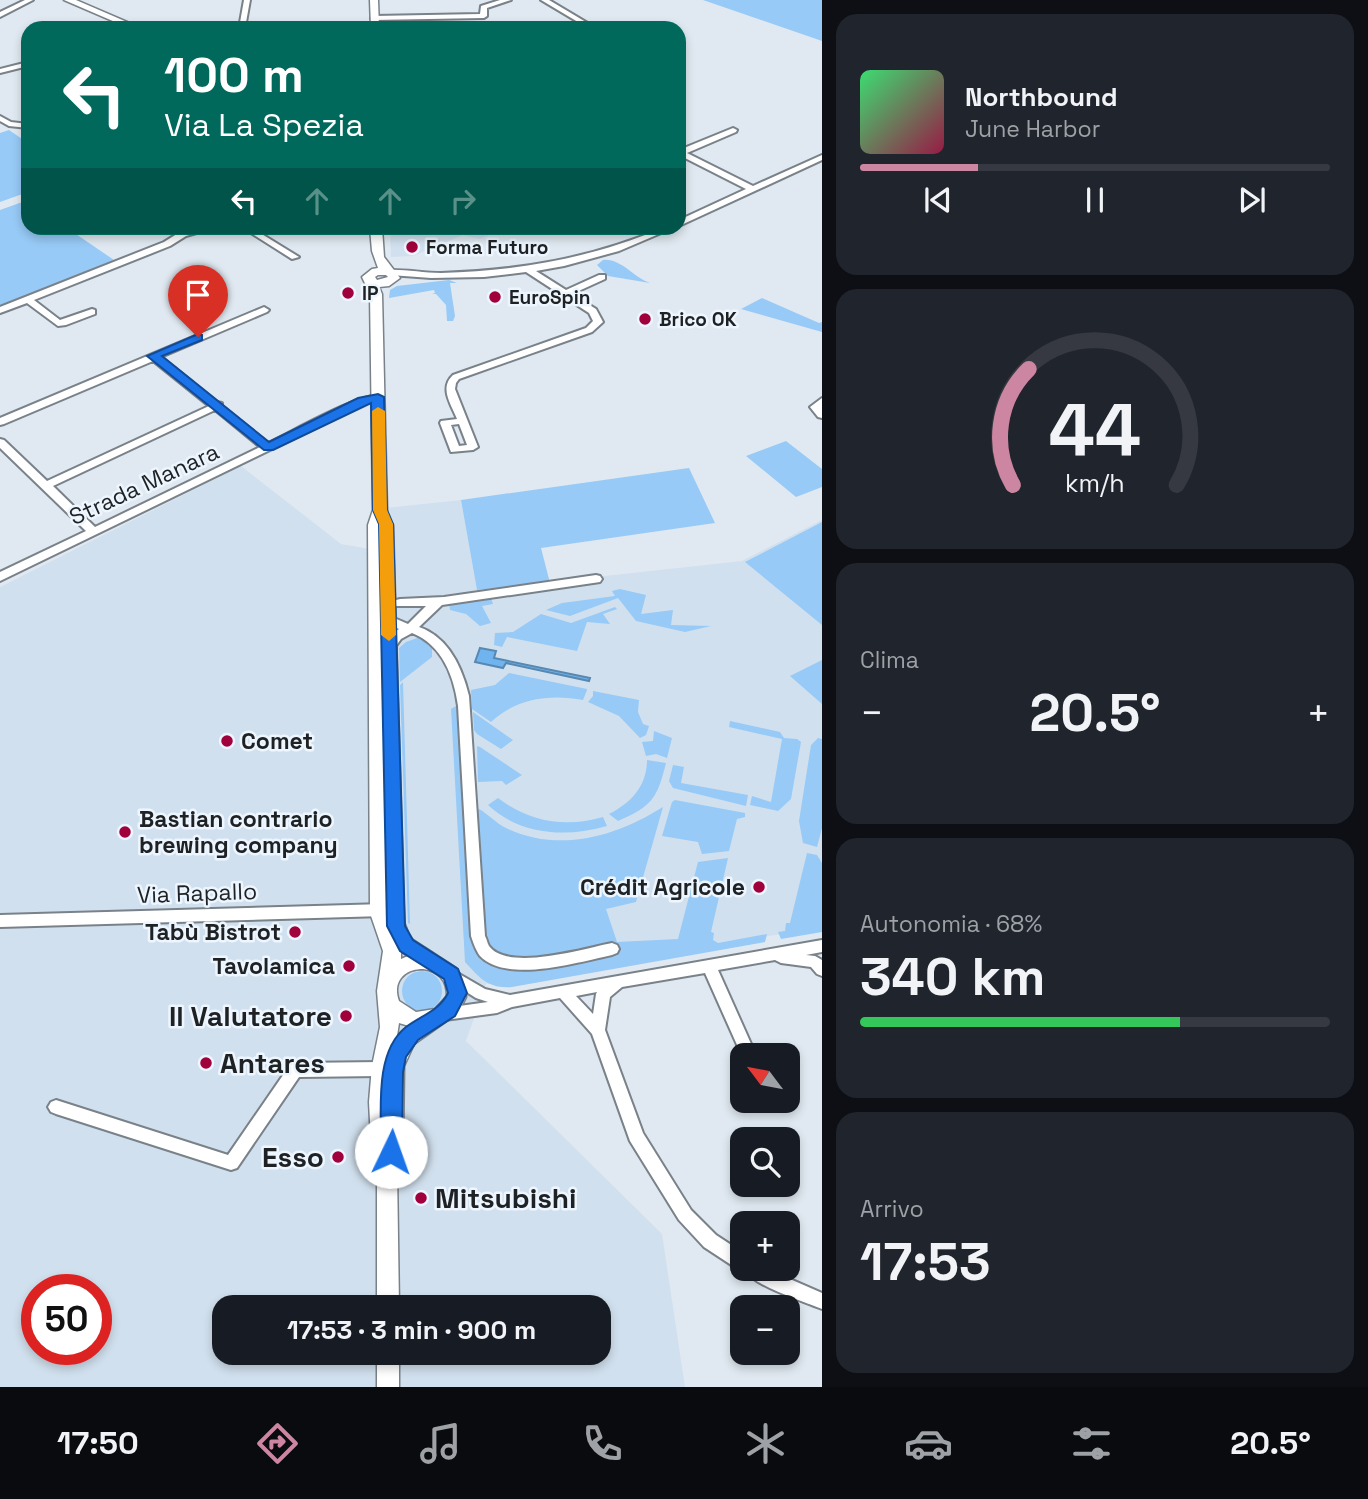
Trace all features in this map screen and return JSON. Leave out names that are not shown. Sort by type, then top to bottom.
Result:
[{"type":"main road","points":[[68,0],[79,2],[121,21]]},
{"type":"main road","points":[[374,0],[375,21]]},
{"type":"main road","points":[[376,235],[377,250],[371,277],[376,295],[380,510],[386,524],[382,591],[383,797],[387,910],[392,951],[388,988],[390,1032],[382,1069],[381,1139],[387,1172],[388,1295]]},
{"type":"main road","points":[[377,250],[389,276]]},
{"type":"main road","points":[[371,277],[379,284],[389,276]]},
{"type":"main road","points":[[376,295],[389,276]]},
{"type":"main road","points":[[382,591],[409,620],[383,649],[377,723],[383,797]]},
{"type":"main road","points":[[387,910],[403,943],[452,975],[457,993],[453,1005],[411,1034],[397,1054],[394,1072],[393,1143],[387,1172]]},
{"type":"main road","points":[[388,988],[405,965],[419,961],[434,963]]},
{"type":"main road","points":[[388,988],[394,1010],[407,1018],[422,1021],[440,1016]]},
{"type":"main road","points":[[388,1365],[388,1387]]},
{"type":"street","points":[[0,15],[30,0]]},
{"type":"street","points":[[243,21],[247,0]]},
{"type":"street","points":[[401,21],[484,16],[483,7],[508,0]]},
{"type":"street","points":[[544,0],[581,21]]},
{"type":"street","points":[[452,17],[452,21]]},
{"type":"street","points":[[0,71],[21,66]]},
{"type":"street","points":[[3,120],[21,124]]},
{"type":"street","points":[[686,150],[733,130]]},
{"type":"street","points":[[686,155],[753,188]]},
{"type":"street","points":[[686,220],[822,157]]},
{"type":"street","points":[[0,310],[167,244],[177,235]]},
{"type":"street","points":[[259,235],[295,257]]},
{"type":"street","points":[[389,276],[530,271],[605,254],[651,235]]},
{"type":"street","points":[[463,421],[450,387],[456,377],[589,330],[597,324],[595,312],[530,271]]},
{"type":"street","points":[[566,293],[602,277]]},
{"type":"street","points":[[28,299],[58,323],[92,312]]},
{"type":"street","points":[[0,422],[264,310]]},
{"type":"street","points":[[153,356],[218,405],[268,448]]},
{"type":"street","points":[[822,401],[815,407],[822,415]]},
{"type":"street","name":"Strada Manara","points":[[0,576],[344,410],[378,403]]},
{"type":"street","points":[[46,486],[218,405]]},
{"type":"street","points":[[0,442],[93,531]]},
{"type":"street","points":[[596,579],[446,601],[409,620],[453,666],[463,696],[478,936],[481,948],[496,960],[514,965],[612,949]]},
{"type":"street","name":"Via Rapallo","points":[[0,921],[387,910]]},
{"type":"street","points":[[440,1016],[500,1007],[510,1001],[822,946]]},
{"type":"street","points":[[770,955],[815,962],[822,970]]},
{"type":"street","points":[[709,966],[744,1043]]},
{"type":"street","points":[[452,975],[481,994],[510,1001]]},
{"type":"street","points":[[598,1030],[603,994],[622,981]]},
{"type":"street","points":[[563,992],[598,1030],[636,1136],[685,1215],[710,1241],[730,1254]]},
{"type":"street","points":[[56,1107],[230,1163],[295,1070],[382,1069]]},
{"type":"street","points":[[773,1281],[822,1301]]},
{"type":"shaded area","points":[[703,0],[822,0],[822,41]]},
{"type":"shaded area","points":[[9,130],[21,138],[21,194],[0,202],[0,133]]},
{"type":"shaded area","points":[[21,202],[21,235],[77,235],[114,260],[0,306],[0,210]]},
{"type":"shaded area","points":[[390,235],[463,235],[413,256],[391,257]]},
{"type":"shaded area","points":[[463,235],[490,235],[479,239]]},
{"type":"shaded area","points":[[603,260],[616,262],[650,283],[608,276],[597,265]]},
{"type":"shaded area","points":[[449,280],[457,283],[450,283],[455,316],[453,321],[447,321],[446,305],[436,294],[432,294],[435,293],[434,290],[389,298],[390,290],[397,286]]},
{"type":"shaded area","points":[[762,298],[822,322],[822,332],[741,309]]},
{"type":"shaded area","points":[[786,441],[822,469],[822,487],[796,497],[746,456]]},
{"type":"shaded area","points":[[241,466],[341,544],[376,550],[376,509],[461,500],[477,590],[742,561],[822,520],[822,927],[486,984],[466,1041],[662,1234],[685,1387],[0,1387],[0,587]]},
{"type":"shaded area","points":[[689,468],[715,523],[541,548],[550,583],[477,590],[461,500]]},
{"type":"shaded area","points":[[822,522],[822,625],[745,562]]},
{"type":"shaded area","points":[[620,589],[646,595],[641,614],[673,610],[671,625],[711,626],[685,632],[636,621],[618,598],[570,616],[546,610],[562,603],[615,596],[612,591]]},
{"type":"shaded area","points":[[491,598],[493,604],[482,606],[491,623],[480,626],[466,614],[450,610],[449,604]]},
{"type":"shaded area","points":[[615,607],[617,609],[603,614],[610,624],[587,622],[577,651],[507,637],[502,647],[494,645],[495,633],[513,632],[541,614],[571,623]]},
{"type":"shaded area","points":[[423,636],[432,647],[432,657],[400,682],[399,648],[406,642]]},
{"type":"shaded area","points":[[480,648],[496,651],[494,658],[590,678],[589,681],[506,663],[503,668],[475,662]]},
{"type":"shaded area","points":[[822,660],[822,704],[790,676]]},
{"type":"shaded area","points":[[509,673],[587,690],[583,700],[534,700],[512,708],[491,722],[472,709],[471,690],[495,685]]},
{"type":"shaded area","points":[[403,682],[410,924],[400,685]]},
{"type":"shaded area","points":[[593,691],[639,700],[638,712],[643,724],[649,726],[646,735],[640,738],[619,716],[588,702]]},
{"type":"shaded area","points":[[456,706],[459,708],[472,939],[480,955],[494,965],[513,969],[556,966],[614,953],[610,944],[518,960],[491,950],[484,939],[476,812],[479,809],[502,826],[526,836],[566,840],[606,833],[645,818],[663,807],[636,902],[606,909],[617,942],[678,939],[698,862],[728,858],[711,932],[714,933],[713,940],[718,943],[767,934],[765,942],[512,987],[497,986],[480,977],[465,962],[451,709]]},
{"type":"shaded area","points":[[473,712],[513,740],[501,749],[477,734],[474,730]]},
{"type":"shaded area","points":[[730,721],[780,732],[784,738],[801,742],[791,799],[778,811],[750,805],[752,796],[771,802],[782,739],[729,727]]},
{"type":"shaded area","points":[[654,731],[672,738],[667,758],[656,754],[646,756],[642,742],[653,741]]},
{"type":"shaded area","points":[[818,738],[822,739],[822,828],[817,847],[803,843],[799,821],[811,745]]},
{"type":"shaded area","points":[[477,746],[522,775],[506,785],[502,781],[478,782]]},
{"type":"shaded area","points":[[647,760],[666,763],[656,793],[646,806],[618,821],[609,814],[631,799],[641,786]]},
{"type":"shaded area","points":[[673,765],[684,767],[681,783],[748,795],[746,806],[673,788],[669,781]]},
{"type":"shaded area","points":[[498,798],[522,813],[548,821],[575,822],[603,817],[607,826],[560,833],[529,828],[514,823],[488,805]]},
{"type":"shaded area","points":[[675,800],[745,813],[745,817],[737,819],[729,851],[702,854],[698,842],[662,836],[672,802]]},
{"type":"shaded area","points":[[807,853],[817,855],[822,863],[822,932],[781,939],[778,932],[785,931],[786,923],[790,923]]},
{"type":"shaded area","points":[[422,971],[436,977],[442,991],[436,1005],[422,1011],[408,1005],[402,991],[408,977]]},
{"type":"slow traffic","points":[[378,411],[380,510],[386,524],[389,635]]},
{"type":"place","name":"Forma Futuro","points":[[412,247]]},
{"type":"place","name":"IP","points":[[348,293]]},
{"type":"place","name":"EuroSpin","points":[[495,297]]},
{"type":"place","name":"Brico OK","points":[[645,319]]},
{"type":"place","name":"Comet","points":[[227,741]]},
{"type":"place","name":"Bastian contrario brewing company","points":[[125,832]]},
{"type":"place","name":"Crédit Agricole","points":[[759,887]]},
{"type":"place","name":"Tabù Bistrot","points":[[295,932]]},
{"type":"place","name":"Tavolamica","points":[[349,966]]},
{"type":"place","name":"Il Valutatore","points":[[346,1016]]},
{"type":"place","name":"Antares","points":[[206,1063]]},
{"type":"place","name":"Esso","points":[[338,1157]]},
{"type":"place","name":"Mitsubishi","points":[[421,1198]]},
{"type":"route","points":[[198,337],[153,356],[218,405],[268,448],[363,401],[378,397],[380,510],[386,524],[396,926],[406,946],[447,970],[457,987],[456,999],[449,1010],[411,1034],[397,1054],[391,1152]]}]
